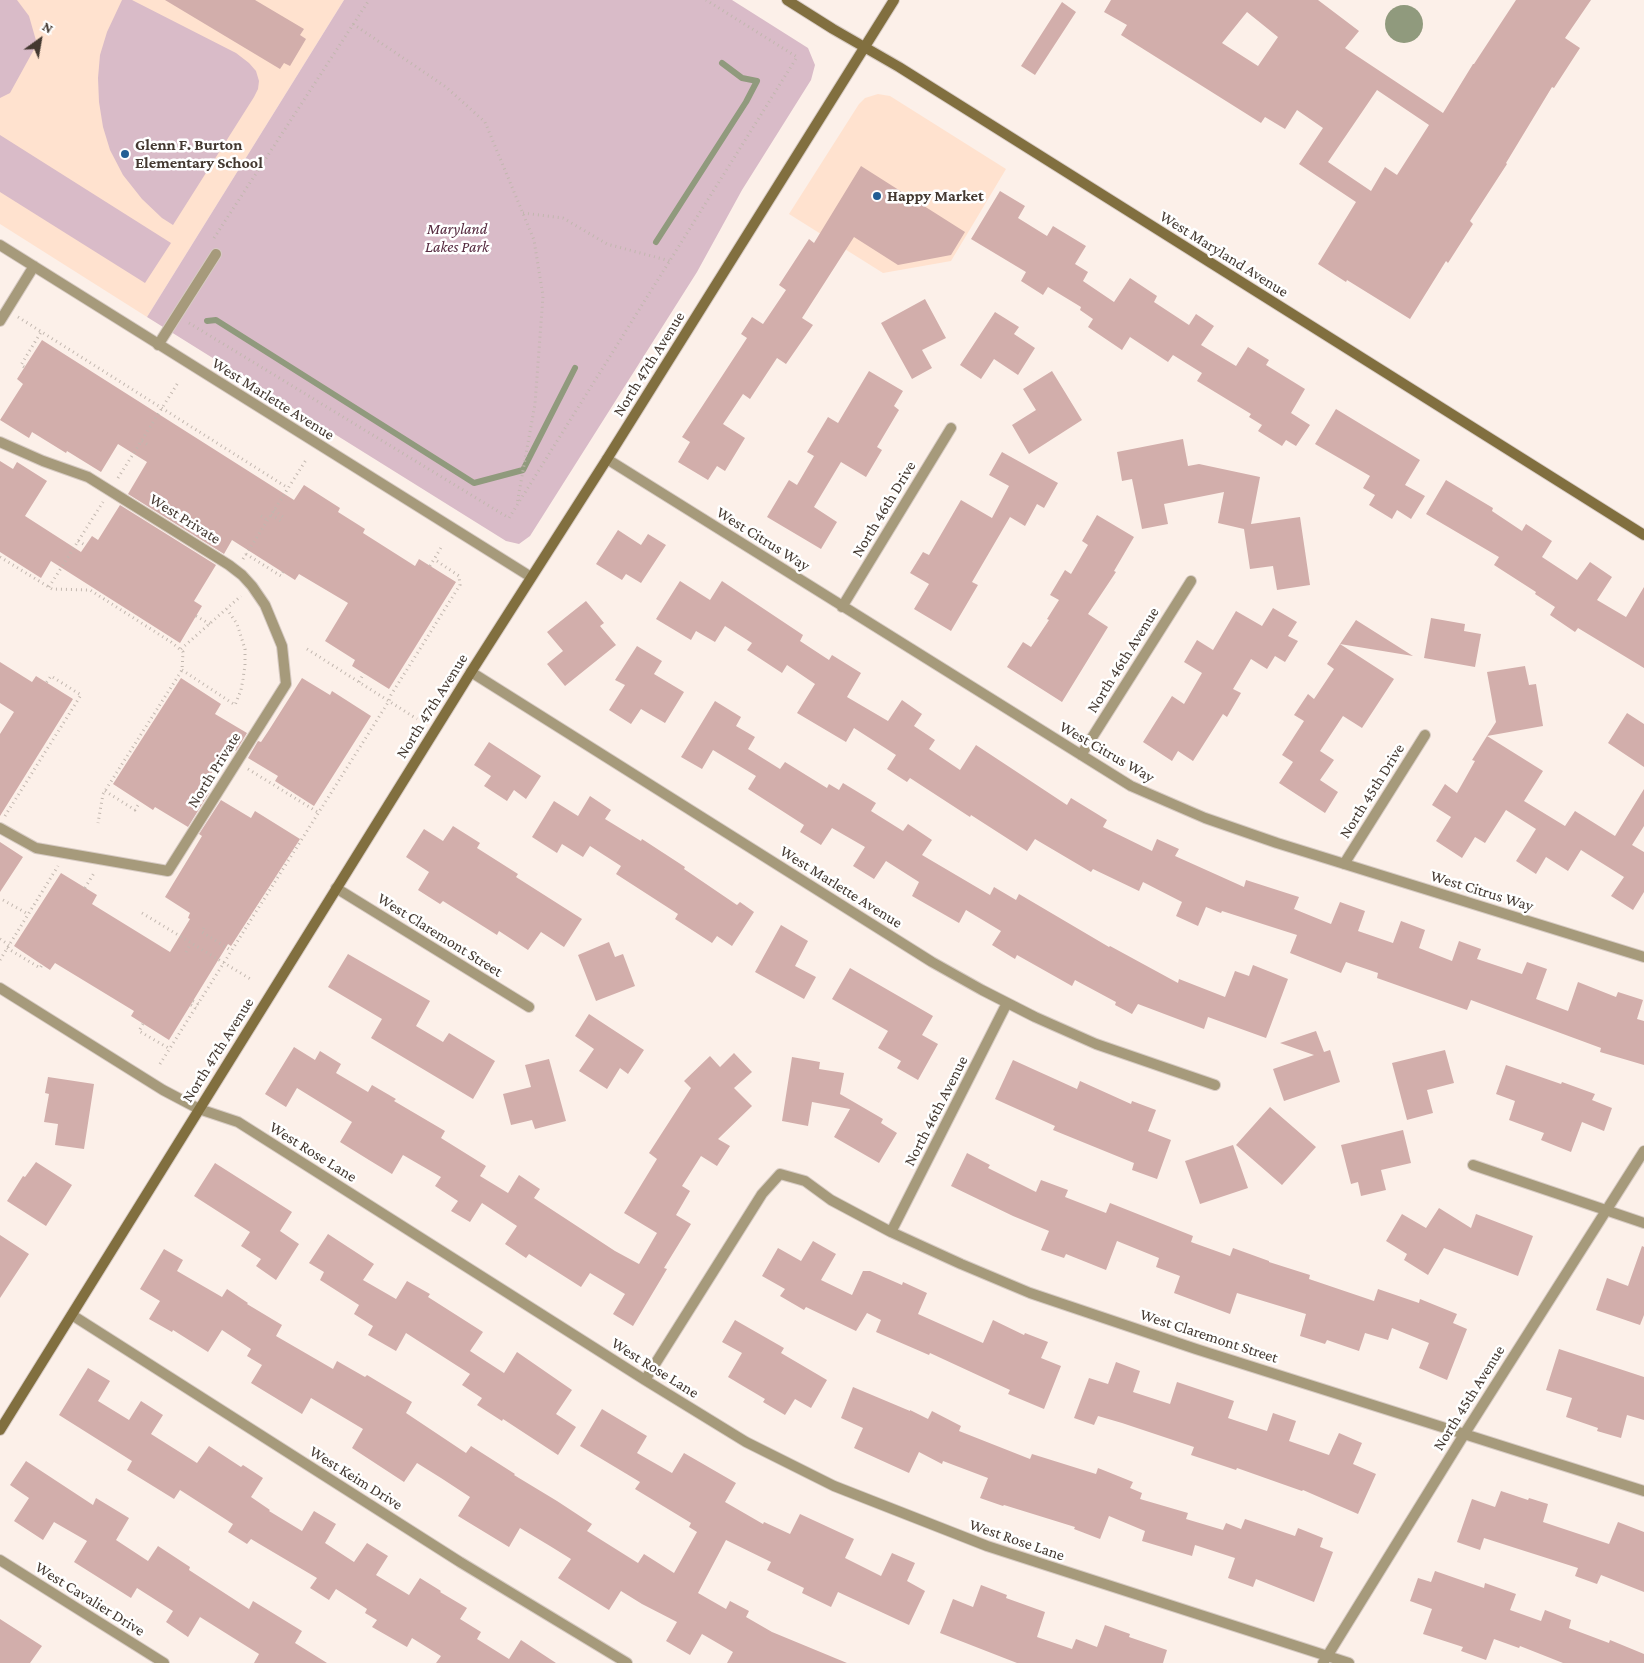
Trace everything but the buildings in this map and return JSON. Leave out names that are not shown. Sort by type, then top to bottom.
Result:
[{"type":"street","name":"West Maryland Avenue","points":[[787,0],[997,128],[1644,535]]},
{"type":"street","name":"North 47th Avenue","points":[[0,1430],[471,672],[894,0]]},
{"type":"street","name":"West Marlette Avenue","points":[[0,245],[531,577]]},
{"type":"street","points":[[158,345],[216,254]]},
{"type":"street","points":[[0,321],[34,266]]},
{"type":"street","name":"North 46th Drive","points":[[842,607],[951,428]]},
{"type":"street","name":"West Private","points":[[0,442],[43,461],[88,477],[235,570],[252,586],[265,605],[282,646],[286,684]]},
{"type":"street","name":"West Citrus Way","points":[[607,458],[842,607],[1131,786],[1205,818],[1344,864],[1644,957]]},
{"type":"street","name":"North 46th Avenue","points":[[1081,755],[1190,581]]},
{"type":"street","name":"West Marlette Avenue","points":[[471,672],[932,962],[1007,1003],[1096,1044],[1215,1085]]},
{"type":"street","name":"North Private","points":[[67,853],[168,871],[286,684]]},
{"type":"street","name":"North 45th Drive","points":[[1344,864],[1425,735]]},
{"type":"street","points":[[0,828],[36,848],[67,853]]},
{"type":"street","name":"West Claremont Street","points":[[336,888],[529,1007]]},
{"type":"street","name":"West Rose Lane","points":[[0,988],[162,1090],[199,1109],[238,1122],[746,1442],[834,1486],[987,1546],[1324,1660],[1349,1663]]},
{"type":"street","name":"North 46th Avenue","points":[[891,1232],[1007,1003]]},
{"type":"street","name":"North 45th Avenue","points":[[1324,1660],[1644,1151]]},
{"type":"street","points":[[1473,1165],[1644,1223]]},
{"type":"street","name":"West Claremont Street","points":[[645,1380],[762,1194],[780,1174],[805,1181],[831,1200],[891,1232],[1030,1293],[1644,1491]]},
{"type":"street","name":"West Keim Drive","points":[[72,1316],[460,1562],[627,1663]]},
{"type":"street","name":"West Cavalier Drive","points":[[0,1560],[164,1663]]},
{"type":"path","points":[[210,244],[368,0]]},
{"type":"path","points":[[177,316],[509,518],[797,57],[706,0]]},
{"type":"path","points":[[353,24],[446,87],[485,122],[534,240],[543,296],[535,404],[516,506]]},
{"type":"path","points":[[523,213],[563,218],[606,244],[670,261]]},
{"type":"path","points":[[7,310],[288,488]]},
{"type":"path","points":[[24,367],[21,365],[41,332]]},
{"type":"path","points":[[142,441],[148,445]]},
{"type":"path","points":[[235,570],[306,460]]},
{"type":"path","points":[[274,510],[283,517]]},
{"type":"path","points":[[270,515],[281,521]]},
{"type":"path","points":[[261,516],[267,520]]},
{"type":"path","points":[[78,541],[85,545]]},
{"type":"path","points":[[430,566],[442,546]]},
{"type":"path","points":[[246,554],[281,576],[284,572]]},
{"type":"path","points":[[0,556],[52,589],[90,590],[181,649],[184,656],[182,670],[105,791],[102,797],[98,823]]},
{"type":"path","points":[[160,1064],[319,813],[460,585],[459,576],[434,559]]},
{"type":"path","points":[[181,649],[252,586]]},
{"type":"path","points":[[182,670],[235,705],[241,690],[246,665],[245,650],[239,630],[227,609]]},
{"type":"path","points":[[196,616],[210,624]]},
{"type":"path","points":[[308,649],[417,719]]},
{"type":"path","points":[[359,682],[364,674]]},
{"type":"path","points":[[0,823],[81,695],[51,676],[46,683]]},
{"type":"path","points":[[237,762],[319,813]]},
{"type":"path","points":[[105,791],[135,810],[140,802]]},
{"type":"path","points":[[0,960],[67,853]]},
{"type":"path","points":[[3,900],[28,914]]},
{"type":"path","points":[[142,913],[252,980]]},
{"type":"path","points":[[204,928],[202,932],[232,951]]},
{"type":"path","points":[[0,939],[40,968],[42,965]]},
{"type":"path","points":[[186,952],[192,943]]},
{"type":"path","points":[[193,1001],[198,1004]]},
{"type":"path","points":[[191,1005],[196,1008]]},
{"type":"path","points":[[143,1024],[139,1030],[170,1049]]},
{"type":"shaded area","name":"Glenn F. Burton Elementary School","points":[[0,0],[344,0],[147,317],[0,224]]},
{"type":"shaded area","points":[[1404,5],[1418,10],[1423,24],[1418,38],[1404,43],[1390,38],[1385,24],[1390,10]]},
{"type":"shaded area","points":[[878,94],[890,96],[1006,169],[951,261],[883,273],[789,214],[859,104],[865,98]]},
{"type":"green space","points":[[0,0],[17,0],[29,16],[37,44],[10,93],[0,98]]},
{"type":"green space","points":[[122,0],[132,0],[236,53],[256,71],[259,81],[254,97],[173,225],[162,218],[142,199],[123,175],[110,150],[103,127],[98,78],[100,55],[107,32]]},
{"type":"green space","name":"Maryland Lakes Park","points":[[344,0],[732,0],[808,48],[815,65],[811,80],[742,190],[697,272],[530,536],[519,544],[506,541],[147,317]]},
{"type":"green space","points":[[0,135],[171,243],[145,283],[0,192]]},
{"type":"waterway","points":[[656,242],[746,102],[757,81],[742,78],[722,63]]},
{"type":"waterway","points":[[207,321],[216,320],[474,483],[523,470],[575,368]]},
{"type":"place","name":"Glenn F. Burton Elementary School","points":[[125,154]]},
{"type":"place","name":"Happy Market","points":[[877,196]]}]
